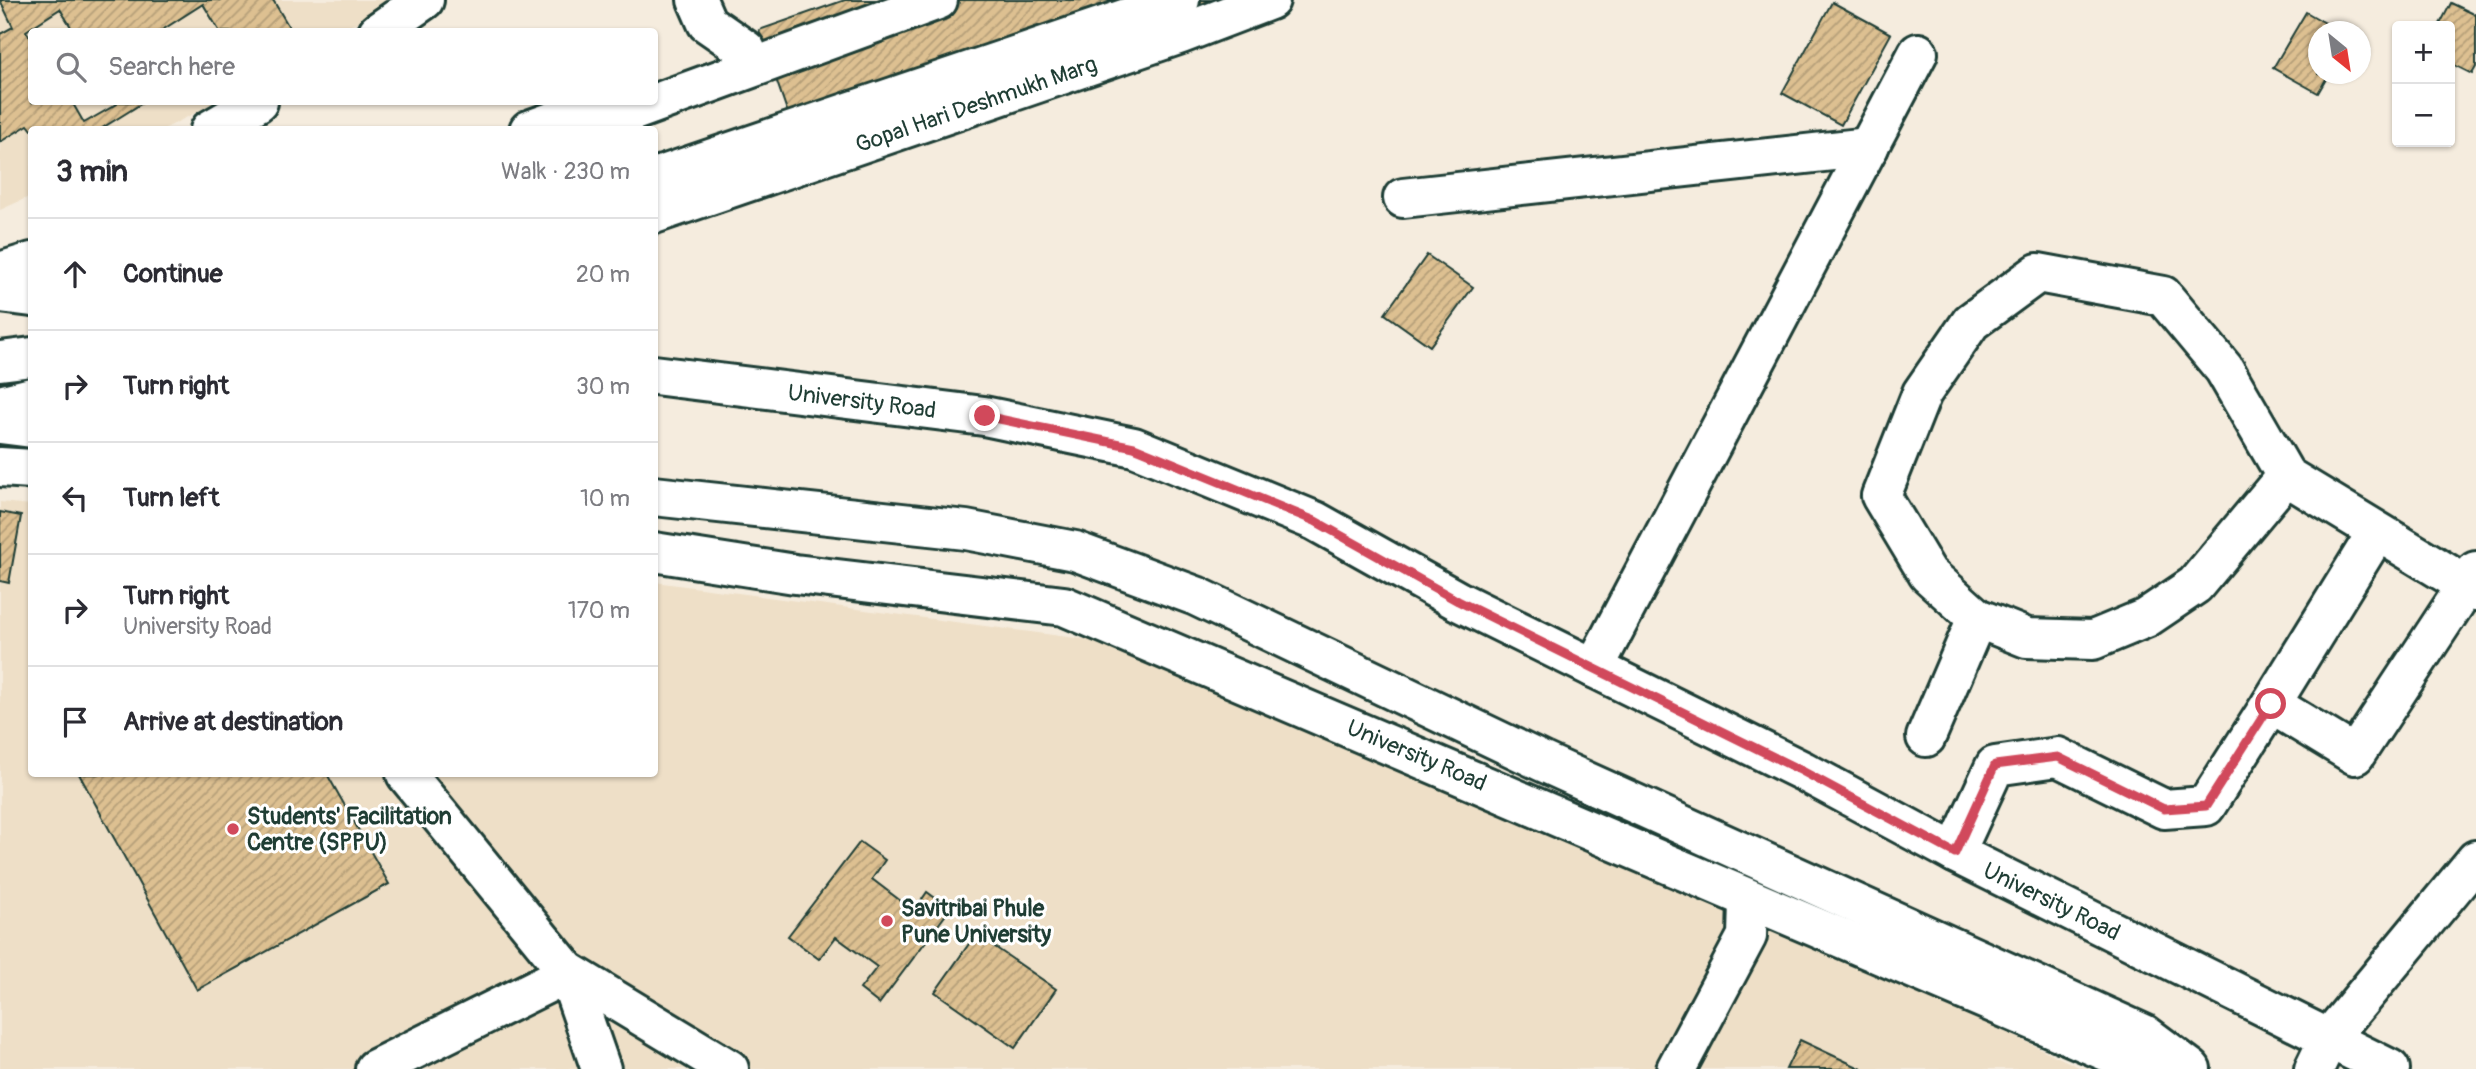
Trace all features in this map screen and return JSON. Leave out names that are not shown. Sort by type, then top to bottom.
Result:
[{"type":"main road","points":[[384,28],[424,0]]},
{"type":"main road","points":[[697,0],[707,23],[747,50]]},
{"type":"main road","points":[[658,83],[893,0]]},
{"type":"main road","points":[[658,102],[938,0]]},
{"type":"main road","points":[[658,177],[1180,0]]},
{"type":"main road","name":"Gopal Hari Deshmukh Marg","points":[[664,214],[1181,34],[1270,0]]},
{"type":"main road","points":[[1594,668],[1918,53]]},
{"type":"main road","points":[[217,126],[253,105]]},
{"type":"main road","points":[[540,126],[598,105]]},
{"type":"main road","points":[[593,126],[650,105]]},
{"type":"main road","points":[[1403,198],[1869,147]]},
{"type":"main road","points":[[0,263],[28,261]]},
{"type":"main road","points":[[0,272],[28,262]]},
{"type":"main road","points":[[2271,704],[2355,755],[2473,582],[2377,532],[2286,476],[2224,369],[2163,296],[2038,273],[1971,323],[1922,393],[1881,496],[1928,573],[1978,618],[2027,638],[2093,640],[2146,618],[2195,585],[2286,476]]},
{"type":"main road","points":[[0,293],[28,296]]},
{"type":"main road","points":[[0,361],[28,358]]},
{"type":"main road","name":"University Road","points":[[658,375],[985,416],[1134,447],[1315,521],[1458,601],[1802,771],[2321,1054],[2390,1069]]},
{"type":"main road","points":[[0,405],[28,398]]},
{"type":"main road","points":[[0,424],[28,428]]},
{"type":"main road","points":[[0,467],[28,469]]},
{"type":"main road","points":[[658,496],[966,530],[1075,551],[1196,596],[1541,761],[2144,1034],[2191,1069]]},
{"type":"main road","points":[[1955,853],[1995,765],[2058,757],[2164,809],[2206,806],[2377,532]]},
{"type":"main road","name":"University Road","points":[[658,553],[794,574],[1064,606],[1496,788],[1748,901],[2148,1069]]},
{"type":"main road","points":[[1926,737],[1978,618]]},
{"type":"main road","points":[[408,777],[567,971],[729,1069]]},
{"type":"main road","points":[[2321,1054],[2476,860]]},
{"type":"main road","points":[[1676,1069],[1747,936],[1748,901]]},
{"type":"main road","points":[[375,1069],[548,984],[567,971]]},
{"type":"main road","points":[[567,971],[601,1069]]},
{"type":"shaded area","points":[[0,0],[394,0],[347,28],[28,28],[28,105],[210,105],[170,126],[28,126],[28,197],[0,210]]},
{"type":"shaded area","name":"Savitribai Phule Pune University","points":[[0,502],[28,505],[28,777],[658,777],[658,582],[1226,658],[2083,1069],[0,1069]]},
{"type":"building","points":[[0,0],[273,0],[290,28],[218,28],[203,4],[165,28],[72,28],[60,9],[26,31],[28,105],[74,105],[84,123],[115,105],[139,105],[105,126],[28,125],[0,142],[0,34],[13,27]]},
{"type":"building","points":[[845,0],[1224,0],[800,148],[759,30]]},
{"type":"building","points":[[1832,2],[1891,34],[1841,125],[1782,93]]},
{"type":"building","points":[[2451,3],[2476,15],[2476,67],[2472,74],[2455,66],[2455,21],[2442,21]]},
{"type":"building","points":[[2306,12],[2322,21],[2308,21],[2308,84],[2323,84],[2318,93],[2273,68]]},
{"type":"building","points":[[1427,255],[1473,287],[1430,346],[1385,314]]},
{"type":"building","points":[[0,512],[21,516],[9,583],[0,581]]},
{"type":"building","name":"Students' Facilitation Centre (SPPU)","points":[[81,777],[329,777],[389,884],[197,990]]},
{"type":"building","points":[[860,842],[885,860],[872,879],[914,911],[927,892],[950,909],[879,1004],[860,989],[877,967],[836,937],[819,959],[788,936]]},
{"type":"building","points":[[976,934],[1056,989],[1015,1048],[935,992]]},
{"type":"building","points":[[1800,1040],[1862,1069],[1786,1069]]},
{"type":"place","name":"Students' Facilitation Centre (SPPU)","points":[[233,829]]},
{"type":"place","name":"Savitribai Phule Pune University","points":[[887,921]]},
{"type":"route","points":[[985,416],[1134,447],[1315,521],[1458,601],[1802,771],[1955,853],[1995,765],[2058,757],[2164,809],[2206,806],[2271,704]]}]
